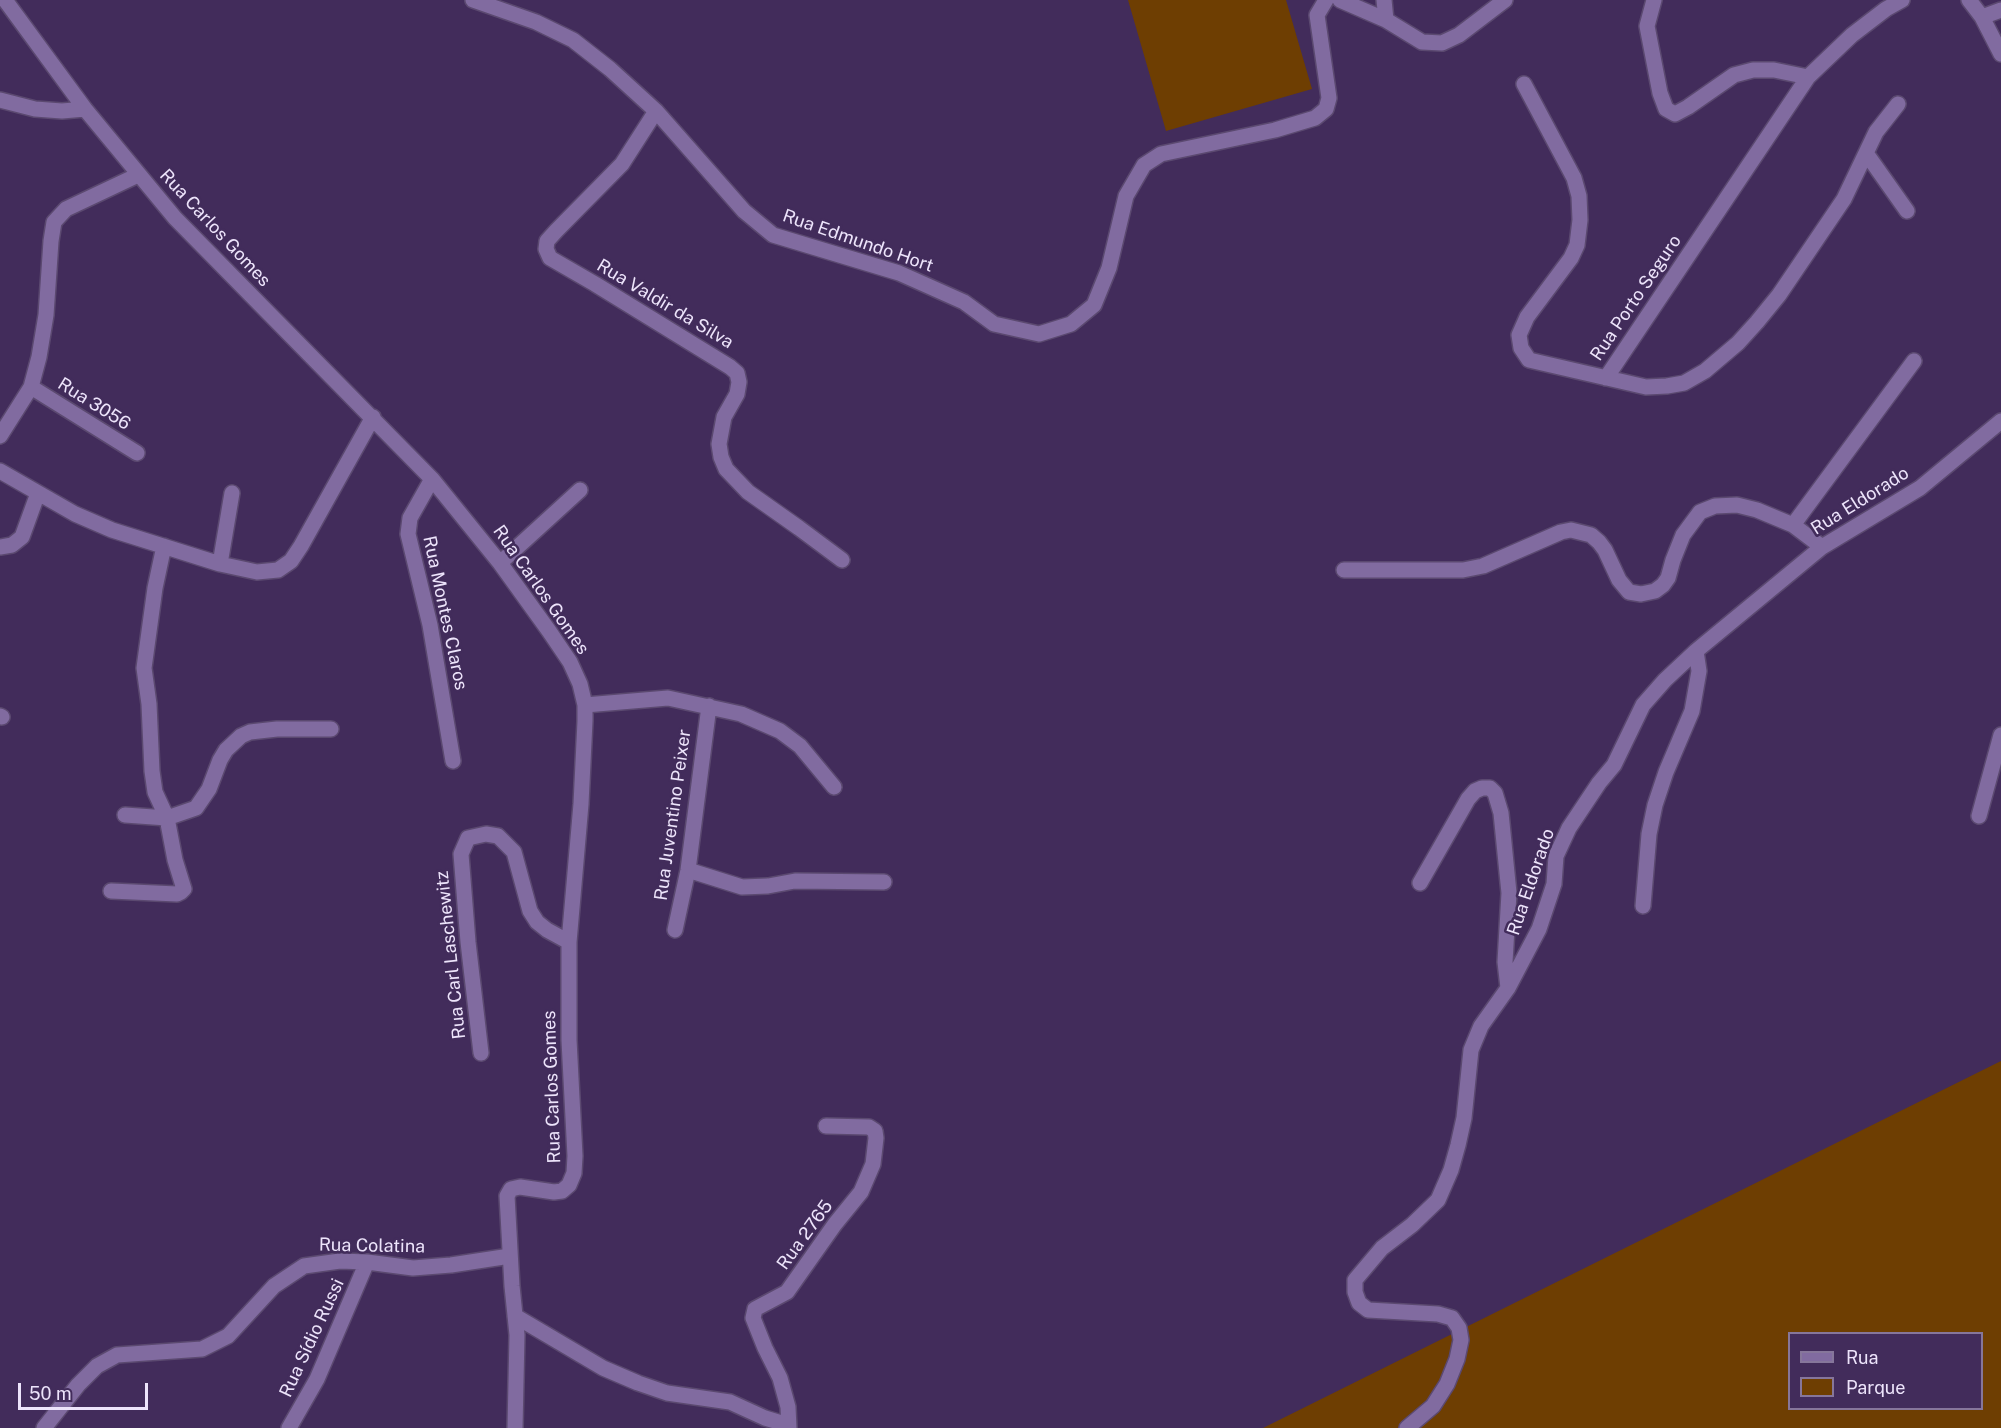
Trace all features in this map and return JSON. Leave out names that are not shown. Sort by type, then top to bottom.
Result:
[{"type":"street","name":"Rua Carlos Gomes","points":[[5,0],[86,109],[138,175],[183,226],[432,478],[500,563],[570,662],[580,684],[585,705],[581,804],[569,942],[569,1040],[574,1173],[569,1185],[562,1191],[520,1187],[511,1189],[507,1196],[517,1335],[515,1428]]},
{"type":"street","name":"Rua Edmundo Hort","points":[[473,0],[536,22],[573,40],[610,69],[656,111],[744,211],[773,235],[899,273],[964,302],[994,324],[1039,334],[1071,324],[1094,305],[1109,268],[1126,196],[1144,165],[1161,154],[1275,130],[1315,117],[1326,109],[1329,98],[1317,15],[1326,0]]},
{"type":"street","points":[[1340,0],[1386,20],[1422,42],[1442,43],[1459,35],[1504,0]]},
{"type":"street","points":[[1384,0],[1386,20]]},
{"type":"street","points":[[1654,0],[1647,27],[1660,93],[1666,109],[1675,114],[1734,75],[1753,70],[1774,70],[1808,77]]},
{"type":"street","name":"Rua Porto Seguro","points":[[1524,84],[1574,178],[1579,195],[1580,220],[1577,245],[1571,258],[1527,317],[1519,335],[1521,348],[1529,360],[1606,378],[1808,77],[1852,35],[1886,9],[1902,0]]},
{"type":"street","points":[[1970,0],[1982,17],[2001,54]]},
{"type":"street","points":[[1982,17],[2001,10]]},
{"type":"street","points":[[0,100],[34,109],[62,111],[86,109]]},
{"type":"street","points":[[1606,378],[1646,387],[1684,382],[1704,371],[1738,343],[1779,295],[1844,199],[1876,132],[1898,104]]},
{"type":"street","name":"Rua Valdir da Silva","points":[[656,111],[622,164],[547,241],[546,249],[550,258],[737,373],[739,382],[737,394],[724,417],[719,444],[726,469],[748,492],[842,560]]},
{"type":"street","points":[[1866,153],[1907,211]]},
{"type":"street","points":[[0,436],[31,387],[39,357],[46,315],[54,222],[66,209],[138,175]]},
{"type":"street","points":[[1793,525],[1914,361]]},
{"type":"street","name":"Rua 3056","points":[[31,387],[137,453]]},
{"type":"street","points":[[0,471],[75,514],[103,526],[220,564],[257,572],[278,570],[291,561],[318,519],[372,417]]},
{"type":"street","name":"Rua Eldorado","points":[[1407,1428],[1433,1406],[1447,1384],[1457,1359],[1461,1340],[1459,1328],[1452,1318],[1438,1314],[1368,1310],[1359,1303],[1355,1292],[1355,1280],[1382,1248],[1412,1226],[1438,1200],[1451,1170],[1464,1118],[1471,1050],[1481,1026],[1508,988],[1539,928],[1554,884],[1556,856],[1569,828],[1614,765],[1643,705],[1665,680],[1696,651],[1822,547],[1920,488],[2001,422]]},
{"type":"street","name":"Rua Montes Claros","points":[[432,478],[410,518],[408,534],[430,625],[453,761]]},
{"type":"street","points":[[500,563],[580,490]]},
{"type":"street","points":[[0,547],[12,545],[21,537],[38,493]]},
{"type":"street","points":[[220,564],[232,493]]},
{"type":"street","points":[[1344,570],[1463,570],[1483,566],[1561,532],[1571,530],[1591,535],[1599,542],[1619,580],[1629,592],[1641,594],[1655,591],[1668,578],[1672,560],[1683,535],[1700,512],[1715,506],[1737,505],[1757,510],[1793,525],[1822,547]]},
{"type":"street","points":[[111,891],[177,894],[184,888],[175,860],[167,818],[155,792],[144,668],[154,588],[164,546]]},
{"type":"street","points":[[1643,906],[1649,834],[1655,805],[1666,772],[1692,711],[1699,671],[1696,651]]},
{"type":"street","points":[[585,705],[668,698],[741,714],[780,731],[800,746],[834,787]]},
{"type":"street","name":"Rua Juventino Peixer","points":[[675,930],[688,870],[709,706]]},
{"type":"street","points":[[125,814],[167,818],[196,808],[209,789],[226,750],[241,736],[250,732],[277,729],[331,729]]},
{"type":"street","points":[[1979,816],[2001,735]]},
{"type":"street","points":[[1420,883],[1468,799],[1475,790],[1490,788],[1495,793],[1501,813],[1509,893],[1506,962],[1508,988]]},
{"type":"street","name":"Rua Carl Laschewitz","points":[[481,1053],[468,942],[461,854],[468,838],[486,834],[498,836],[514,852],[530,911],[537,922],[547,930],[569,942]]},
{"type":"street","points":[[688,870],[742,887],[768,886],[795,881],[884,882]]},
{"type":"street","name":"Rua 2765","points":[[789,1427],[788,1407],[780,1378],[753,1318],[755,1309],[787,1292],[861,1191],[873,1164],[875,1131],[869,1127],[826,1126]]},
{"type":"street","name":"Rua Colatina","points":[[44,1428],[78,1385],[97,1366],[117,1355],[202,1349],[228,1336],[274,1286],[304,1266],[339,1261],[413,1268],[510,1256]]},
{"type":"street","name":"Rua Sídio Russi","points":[[289,1428],[317,1379],[367,1262]]},
{"type":"street","points":[[515,1317],[603,1368],[638,1383],[667,1393],[730,1402],[789,1427]]},
{"type":"green space","points":[[1128,0],[1286,0],[1312,89],[1166,131]]},
{"type":"green space","points":[[2001,1061],[2001,1428],[1263,1428]]}]
